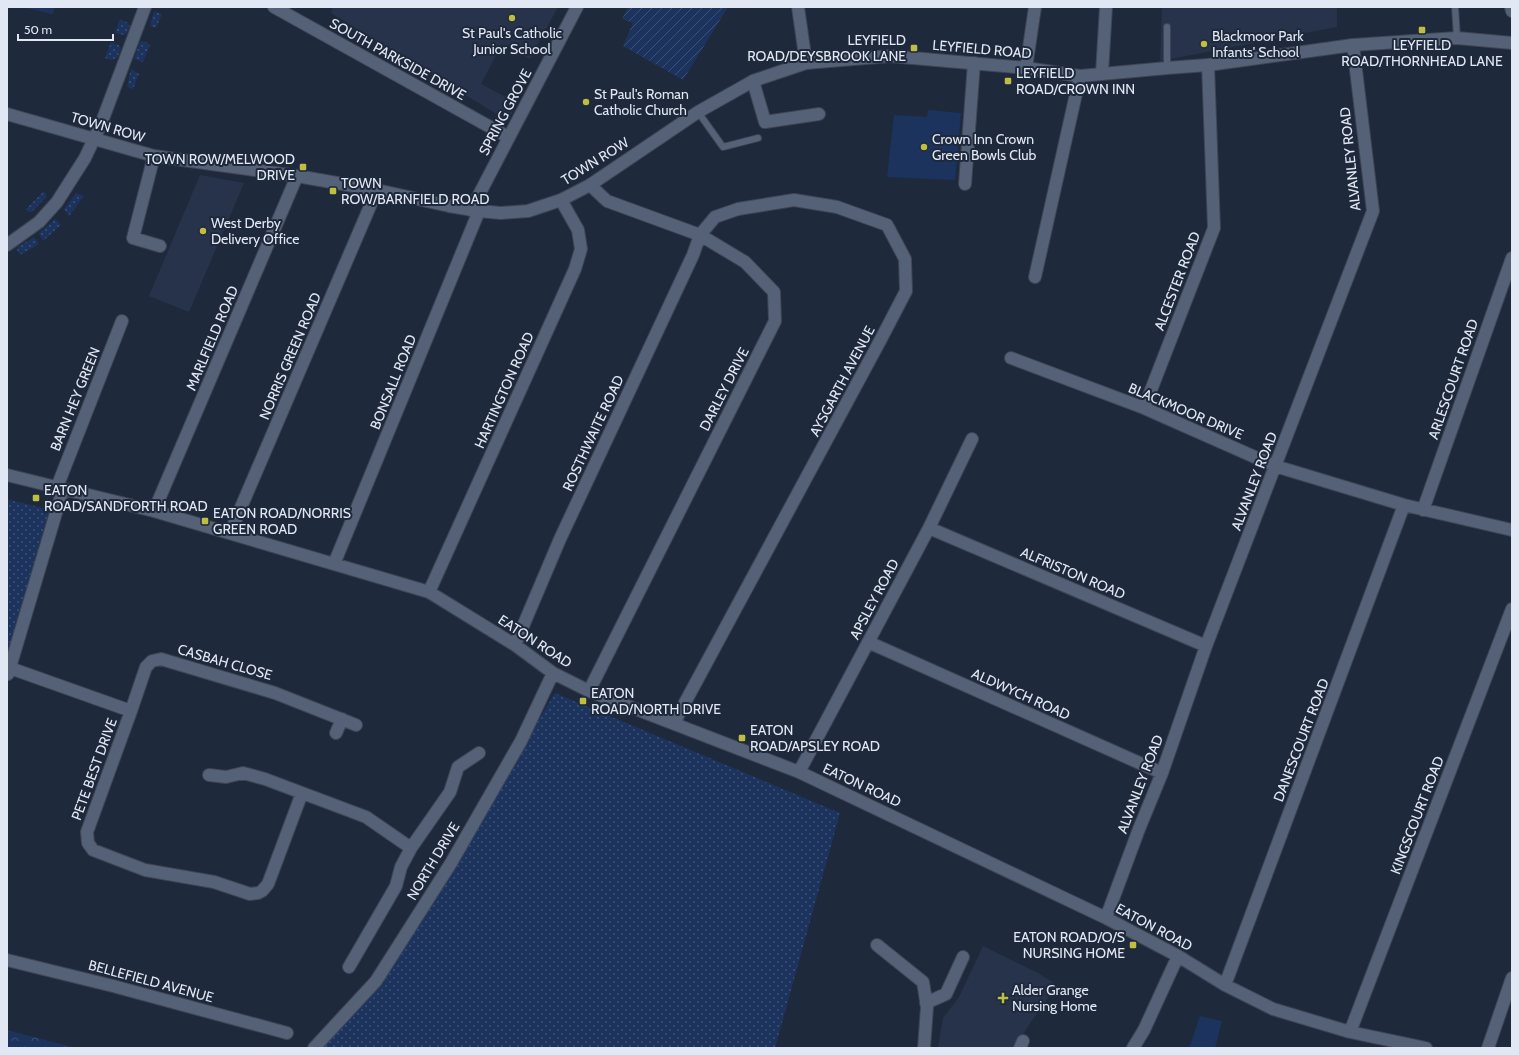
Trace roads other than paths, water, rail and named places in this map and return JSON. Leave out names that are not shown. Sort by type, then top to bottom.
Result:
[{"type":"street","points":[[7,245],[39,222],[57,202],[86,158],[145,7]]},
{"type":"street","name":"SOUTH PARKSIDE DRIVE","points":[[274,7],[508,137]]},
{"type":"street","name":"SPRING GROVE","points":[[475,211],[508,137],[577,7]]},
{"type":"street","points":[[798,7],[806,63]]},
{"type":"street","points":[[1026,68],[1035,7]]},
{"type":"street","points":[[1102,74],[1106,7]]},
{"type":"street","points":[[1511,7],[1512,11]]},
{"type":"street","name":"LEYFIELD ROAD","points":[[806,63],[890,56],[1026,68],[1080,76],[1208,65],[1353,45],[1457,38],[1512,43]]},
{"type":"street","name":"ALVANLEY ROAD","points":[[1106,918],[1139,828],[1162,773],[1206,646],[1372,211],[1353,45]]},
{"type":"street","name":"TOWN ROW","points":[[7,114],[154,156],[297,176],[377,190],[475,211],[501,213],[528,211],[561,200],[590,185],[698,112],[753,81],[806,63]]},
{"type":"street","points":[[965,184],[974,63]]},
{"type":"street","name":"ALCESTER ROAD","points":[[1144,408],[1214,228],[1208,65]]},
{"type":"street","points":[[1035,277],[1080,76]]},
{"type":"street","points":[[753,81],[765,122],[819,114]]},
{"type":"street","points":[[154,156],[133,238],[160,246]]},
{"type":"street","name":"MARLFIELD ROAD","points":[[154,511],[297,176]]},
{"type":"street","name":"DARLEY DRIVE","points":[[589,691],[775,321],[774,292],[745,262],[700,235],[607,200],[590,185]]},
{"type":"street","name":"NORRIS GREEN ROAD","points":[[230,533],[377,190]]},
{"type":"street","name":"HARTINGTON ROAD","points":[[429,592],[575,269],[581,249],[578,230],[561,200]]},
{"type":"street","name":"AYSGARTH AVENUE","points":[[674,723],[882,339],[906,291],[906,259],[887,225],[837,207],[794,200],[738,209],[715,217],[700,235]]},
{"type":"street","name":"BONSALL ROAD","points":[[334,564],[475,211]]},
{"type":"street","name":"ROSTHWAITE ROAD","points":[[515,645],[560,539],[693,255],[700,235]]},
{"type":"street","name":"ARLESCOURT ROAD","points":[[1423,510],[1512,258]]},
{"type":"street","name":"BARN HEY GREEN","points":[[8,672],[61,496],[59,482],[122,321]]},
{"type":"street","name":"BLACKMOOR DRIVE","points":[[1011,358],[1144,408],[1275,466],[1404,505],[1512,530]]},
{"type":"street","name":"APSLEY ROAD","points":[[799,772],[928,528],[972,440]]},
{"type":"street","name":"EATON ROAD","points":[[7,474],[154,511],[429,592],[515,645],[553,673],[589,691],[799,772],[1106,918],[1178,956],[1225,985],[1273,1009],[1350,1032],[1426,1048]]},
{"type":"street","name":"DANESCOURT ROAD","points":[[1225,985],[1404,505]]},
{"type":"street","name":"ALFRISTON ROAD","points":[[928,528],[1206,646]]},
{"type":"street","name":"KINGSCOURT ROAD","points":[[1350,1032],[1512,609]]},
{"type":"street","name":"ALDWYCH ROAD","points":[[868,642],[1162,773]]},
{"type":"street","name":"CASBAH CLOSE","points":[[131,711],[146,667],[152,661],[161,659],[275,693],[356,725]]},
{"type":"street","name":"PETE BEST DRIVE","points":[[8,672],[131,711],[87,832],[88,843],[90,847],[97,852],[145,870],[214,882],[250,894],[258,893],[268,884],[302,793]]},
{"type":"street","name":"NORTH DRIVE","points":[[314,1048],[376,981],[451,863],[521,741],[553,673]]},
{"type":"street","points":[[336,733],[342,719]]},
{"type":"street","points":[[349,967],[396,886],[400,867],[411,848],[450,792],[458,767],[479,752]]},
{"type":"street","points":[[209,775],[226,777],[243,773],[290,788],[366,817],[411,848]]},
{"type":"street","points":[[877,945],[924,982],[926,1003],[924,1048]]},
{"type":"street","points":[[1133,1048],[1144,1030],[1178,956]]},
{"type":"street","points":[[926,1003],[946,994],[963,957]]},
{"type":"street","name":"BELLEFIELD AVENUE","points":[[7,960],[113,986],[288,1033]]},
{"type":"street","points":[[1488,1048],[1512,978]]},
{"type":"lane","points":[[1455,7],[1457,38]]},
{"type":"lane","points":[[1167,27],[1167,68]]},
{"type":"lane","points":[[698,112],[723,147],[758,138]]},
{"type":"place","name":"St Paul's Catholic Junior School","points":[[512,18]]},
{"type":"place","name":"LEYFIELD ROAD/THORNHEAD LANE","points":[[1422,30]]},
{"type":"place","name":"Blackmoor Park Infants' School","points":[[1204,44]]},
{"type":"place","name":"LEYFIELD ROAD/DEYSBROOK LANE","points":[[914,48]]},
{"type":"place","name":"LEYFIELD ROAD/CROWN INN","points":[[1008,81]]},
{"type":"place","name":"St Paul's Roman Catholic Church","points":[[586,102]]},
{"type":"place","name":"Crown Inn Crown Green Bowls Club","points":[[924,147]]},
{"type":"place","name":"TOWN ROW/MELWOOD DRIVE","points":[[303,167]]},
{"type":"place","name":"TOWN ROW/BARNFIELD ROAD","points":[[333,191]]},
{"type":"place","name":"West Derby Delivery Office","points":[[203,231]]},
{"type":"place","name":"EATON ROAD/SANDFORTH ROAD","points":[[36,498]]},
{"type":"place","name":"EATON ROAD/NORRIS GREEN ROAD","points":[[205,521]]},
{"type":"place","name":"EATON ROAD/NORTH DRIVE","points":[[583,701]]},
{"type":"place","name":"EATON ROAD/APSLEY ROAD","points":[[742,738]]},
{"type":"place","name":"EATON ROAD/O/S NURSING HOME","points":[[1133,945]]},
{"type":"place","name":"Alder Grange Nursing Home","points":[[1003,998]]}]
